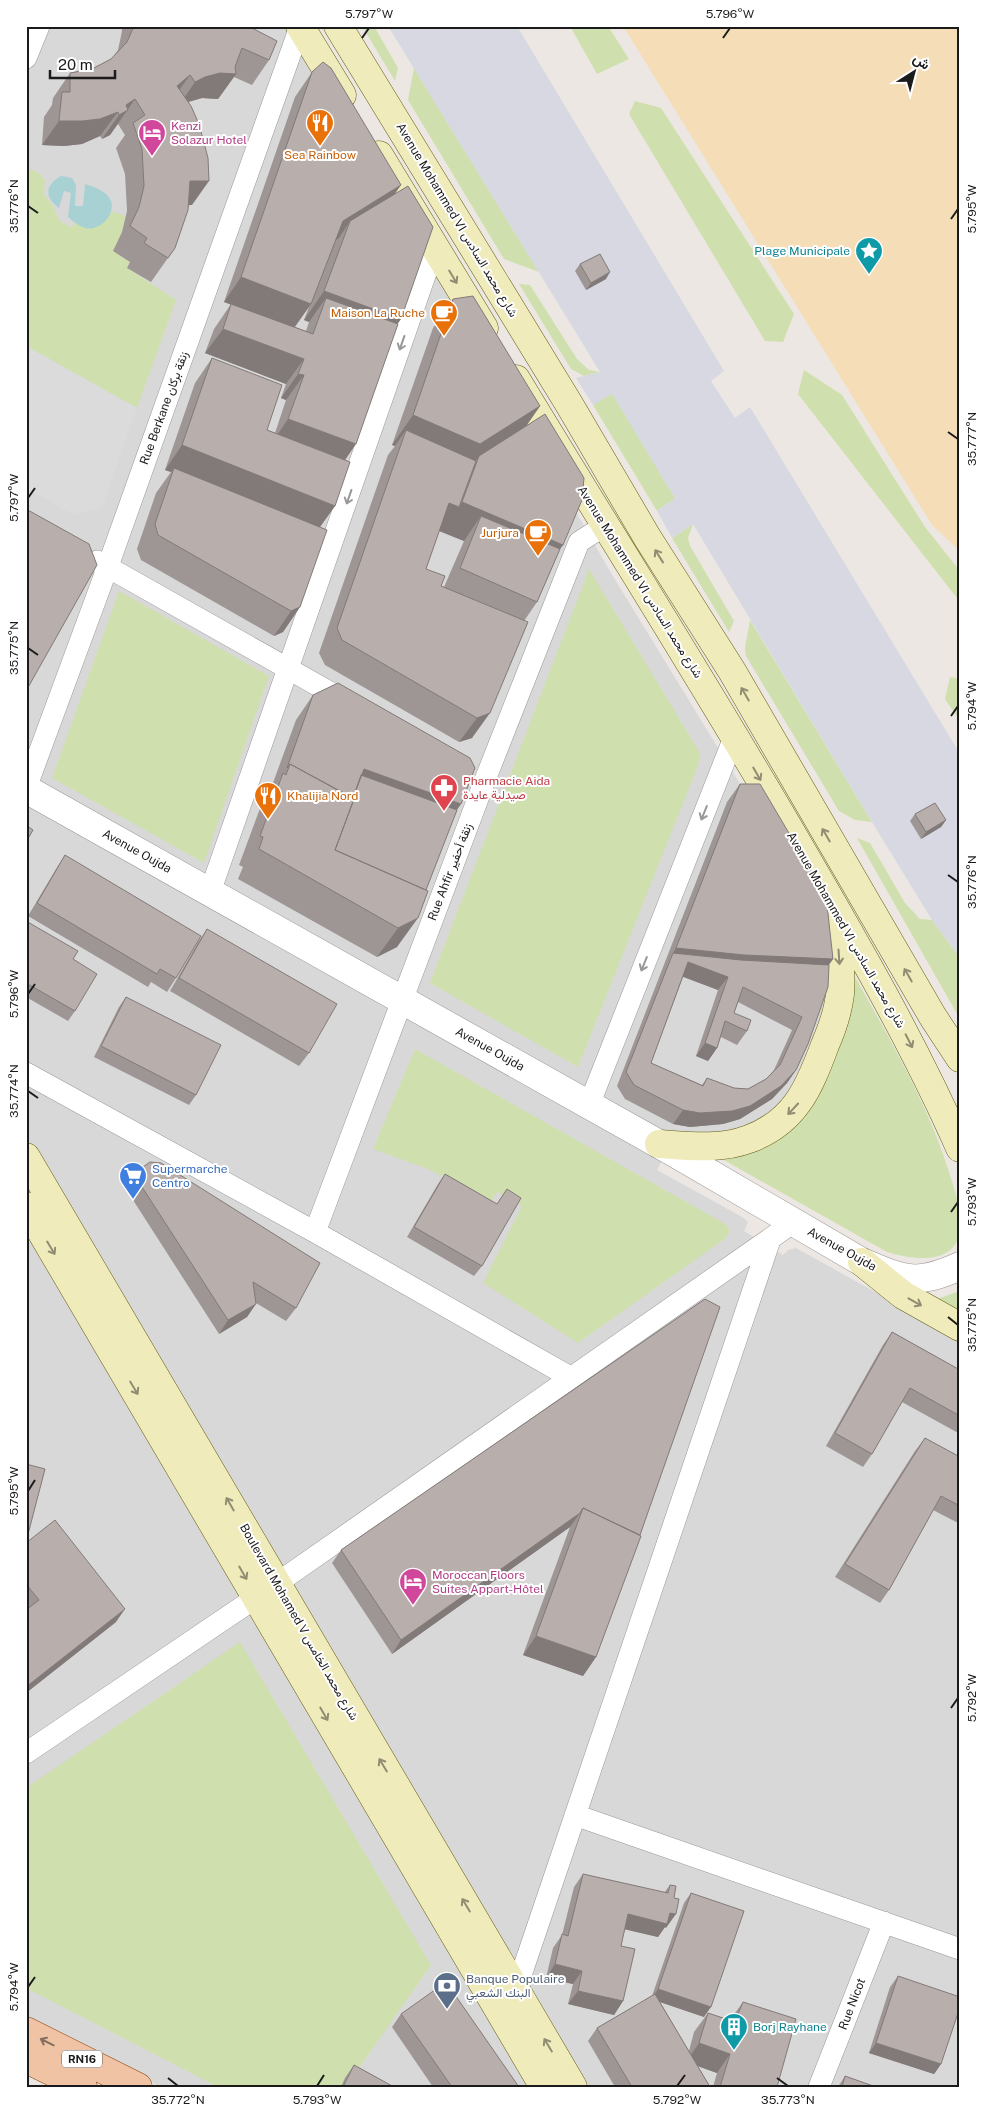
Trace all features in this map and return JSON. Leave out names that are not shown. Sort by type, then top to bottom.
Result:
[{"type":"main road","name":"Avenue Mohammed VI شارع محمد السادس","points":[[338,26],[569,404],[647,537],[732,671],[933,1017],[960,1058]]},
{"type":"main road","name":"Avenue Mohammed VI شارع محمد السادس","points":[[300,27],[604,526],[735,735],[910,1042],[960,1148]]},
{"type":"main road","points":[[659,1144],[706,1146],[739,1142],[758,1135],[776,1125],[801,1100],[820,1060],[835,1019],[840,994],[836,931],[826,892]]},
{"type":"main road","name":"Boulevard Mohamed V شارع محمد الخامس","points":[[26,1158],[266,1590],[378,1808],[544,2087]]},
{"type":"main road","name":"Boulevard Mohamed V شارع محمد الخامس","points":[[30,1215],[516,1990],[573,2087]]},
{"type":"main road","points":[[862,1262],[903,1295],[960,1327]]},
{"type":"main road","name":"RN16","points":[[26,2031],[138,2087]]},
{"type":"main road","name":"RN16","points":[[26,2059],[83,2087]]},
{"type":"street","points":[[26,58],[39,26]]},
{"type":"street","name":"Rue Berkane زنقة بركان","points":[[26,788],[108,566],[300,27]]},
{"type":"street","points":[[210,892],[435,247]]},
{"type":"street","name":"Rue Ahfir زنقة أحفير","points":[[314,1232],[402,1000],[478,775],[579,542],[604,526]]},
{"type":"street","points":[[75,551],[108,566],[363,710]]},
{"type":"street","points":[[589,1105],[735,735]]},
{"type":"street","name":"Avenue Oujda","points":[[26,788],[659,1144],[862,1262],[889,1274],[910,1279],[934,1277],[960,1266]]},
{"type":"street","points":[[26,1073],[314,1232],[570,1377]]},
{"type":"street","points":[[26,1753],[266,1590],[794,1222]]},
{"type":"street","points":[[516,1990],[770,1240]]},
{"type":"street","points":[[575,1815],[960,1949]]},
{"type":"street","name":"Rue Nicot","points":[[820,2087],[884,1922]]},
{"type":"shaded area","points":[[26,26],[288,26],[436,268],[611,573],[742,787],[833,1003],[783,1109],[733,1134],[676,1133],[657,1170],[744,1218],[748,1222],[744,1231],[783,1255],[788,1250],[796,1248],[960,1339],[960,2087],[161,2087],[26,2018]]},
{"type":"shaded area","points":[[388,26],[517,26],[724,371],[711,381],[735,418],[750,407],[960,754],[960,958],[932,920],[693,524],[672,538],[657,511],[675,498],[612,394],[593,405],[576,378],[600,372]]},
{"type":"shaded area","points":[[26,346],[137,408],[102,508],[72,514],[26,488]]},
{"type":"green space","points":[[362,26],[374,26],[398,68],[395,81]]},
{"type":"green space","points":[[570,26],[608,26],[629,59],[597,74]]},
{"type":"green space","points":[[414,68],[539,272],[504,259],[408,100]]},
{"type":"green space","points":[[635,101],[661,108],[794,314],[783,342],[765,341],[629,114]]},
{"type":"green space","points":[[26,168],[38,172],[45,180],[44,194],[53,206],[60,221],[71,227],[74,226],[73,221],[77,224],[109,216],[111,211],[126,216],[122,232],[113,251],[130,262],[127,268],[176,300],[137,408],[26,346]]},
{"type":"green space","points":[[519,284],[530,285],[577,359],[589,370],[600,372],[584,376],[571,369]]},
{"type":"green space","points":[[804,370],[842,395],[925,527],[960,571],[960,602],[798,394]]},
{"type":"green space","points":[[612,393],[675,498],[657,511],[593,405]]},
{"type":"green space","points":[[693,524],[688,538],[690,546],[734,621],[729,632],[672,538]]},
{"type":"green space","points":[[589,569],[700,753],[698,766],[578,1067],[430,983]]},
{"type":"green space","points":[[119,591],[269,676],[204,863],[52,778]]},
{"type":"green space","points":[[750,620],[872,822],[855,820],[839,811],[746,656],[745,648]]},
{"type":"green space","points":[[950,677],[960,679],[960,721],[945,699]]},
{"type":"green space","points":[[857,838],[870,843],[905,903],[920,919],[932,920],[960,958],[960,1019]]},
{"type":"green space","points":[[851,970],[919,1096],[941,1148],[952,1182],[959,1210],[960,1231],[956,1243],[950,1250],[941,1255],[919,1258],[887,1252],[715,1155],[765,1142]]},
{"type":"green space","points":[[415,1049],[720,1221],[730,1231],[726,1238],[578,1343],[483,1283],[522,1206],[497,1192],[489,1206],[448,1179],[428,1169],[373,1149]]},
{"type":"green space","points":[[960,1291],[960,1312],[937,1299]]},
{"type":"green space","points":[[240,1642],[431,1965],[346,2087],[218,2087],[26,1988],[26,1788]]},
{"type":"sand","name":"Plage Municipale","points":[[623,26],[960,26],[960,551],[932,525]]},
{"type":"water","points":[[61,176],[72,178],[76,185],[75,206],[83,206],[85,184],[97,188],[107,195],[111,201],[111,212],[101,225],[90,229],[85,228],[68,217],[71,193],[64,191],[59,208],[54,204],[49,195],[49,187]]},
{"type":"building","name":"Kenzi Solazur Hotel","points":[[134,26],[253,26],[252,28],[277,41],[269,60],[242,48],[235,67],[236,74],[220,73],[195,82],[190,75],[177,86],[191,106],[199,124],[208,158],[209,181],[190,181],[188,210],[175,248],[168,258],[144,243],[147,238],[130,226],[139,207],[144,186],[142,149],[133,123],[145,115],[135,99],[126,105],[128,110],[119,115],[118,112],[100,119],[59,121],[62,92],[70,92],[70,73],[92,69],[111,59],[127,42]]},
{"type":"building","points":[[323,62],[331,68],[401,185],[343,221],[311,304],[241,277],[312,72]]},
{"type":"building","points":[[408,186],[433,227],[401,319],[324,291],[350,221]]},
{"type":"building","points":[[600,254],[610,272],[591,283],[580,264]]},
{"type":"building","points":[[473,296],[540,406],[480,444],[413,415],[453,299]]},
{"type":"building","points":[[326,298],[398,324],[356,444],[288,419],[304,375],[298,374],[304,359],[223,329],[231,304],[313,334]]},
{"type":"building","points":[[212,358],[282,385],[267,430],[350,462],[335,506],[182,445]]},
{"type":"building","points":[[545,414],[584,478],[582,500],[563,545],[462,502],[479,456]]},
{"type":"building","points":[[406,430],[476,461],[459,507],[449,503],[426,569],[445,576],[441,586],[528,622],[490,713],[477,718],[342,640],[337,628]]},
{"type":"building","points":[[174,468],[327,530],[300,607],[291,611],[158,535],[155,524]]},
{"type":"building","points":[[26,509],[89,544],[97,565],[26,691]]},
{"type":"building","points":[[481,516],[560,549],[537,602],[460,568]]},
{"type":"building","points":[[338,683],[470,758],[475,768],[461,804],[364,769],[353,798],[290,764],[287,768],[313,695]]},
{"type":"building","points":[[290,764],[354,799],[335,850],[428,891],[418,918],[398,928],[259,849],[263,837],[260,836],[283,773],[286,775]]},
{"type":"building","points":[[361,775],[457,810],[426,890],[335,850]]},
{"type":"building","points":[[740,784],[760,784],[826,896],[833,959],[744,955],[676,948]]},
{"type":"building","points":[[935,803],[946,820],[926,832],[915,814]]},
{"type":"building","points":[[26,825],[33,830],[26,842]]},
{"type":"building","points":[[65,855],[201,936],[176,978],[160,969],[157,974],[37,903]]},
{"type":"building","points":[[26,921],[78,951],[73,959],[97,974],[75,1011],[26,983]]},
{"type":"building","points":[[207,929],[337,1004],[309,1053],[179,978]]},
{"type":"building","points":[[673,953],[741,960],[829,965],[828,987],[808,1044],[796,1070],[781,1086],[750,1106],[732,1111],[700,1113],[683,1110],[634,1085],[626,1072]],"holes":[[[688,962],[728,977],[705,1043],[717,1048],[725,1021],[747,1031],[751,1020],[734,1013],[743,987],[802,1017],[780,1065],[766,1079],[748,1089],[734,1088],[707,1078],[703,1086],[651,1063]]]},
{"type":"building","points":[[126,997],[221,1045],[196,1095],[101,1046]]},
{"type":"building","points":[[150,1162],[161,1163],[320,1263],[296,1308],[253,1282],[256,1304],[228,1320],[142,1187],[139,1176],[143,1167]]},
{"type":"building","points":[[445,1174],[497,1204],[507,1189],[521,1198],[482,1266],[414,1227]]},
{"type":"building","points":[[705,1299],[720,1307],[640,1535],[583,1508],[580,1513],[401,1640],[341,1550]]},
{"type":"building","points":[[892,1332],[960,1370],[960,1416],[910,1388],[872,1454],[835,1433]]},
{"type":"building","points":[[925,1438],[960,1457],[960,1506],[941,1496],[889,1590],[845,1564]]},
{"type":"building","points":[[26,1464],[45,1469],[26,1542]]},
{"type":"building","points":[[583,1508],[641,1536],[596,1657],[536,1636]]},
{"type":"building","points":[[55,1520],[125,1609],[26,1687],[26,1610],[39,1600],[26,1584],[26,1543]]},
{"type":"building","points":[[583,1874],[668,1893],[670,1885],[676,1886],[674,1898],[679,1899],[676,1914],[670,1913],[667,1924],[628,1914],[621,1946],[635,1949],[623,2001],[578,1991],[582,1971],[555,1964],[562,1934],[568,1936]]},
{"type":"building","points":[[691,1893],[744,1911],[711,2007],[658,1989]]},
{"type":"building","points":[[898,1976],[960,1997],[960,2007],[941,2064],[876,2043]]},
{"type":"building","points":[[446,1982],[519,2087],[452,2087],[401,2014]]},
{"type":"building","points":[[655,1994],[710,2087],[632,2087],[597,2028]]},
{"type":"building","name":"Borj Rayhane","points":[[743,2002],[796,2019],[777,2087],[720,2087],[730,2054],[699,2043],[708,2013],[732,2021],[735,2013],[738,2014]]},
{"type":"building","points":[[354,2065],[394,2087],[343,2087]]},
{"type":"building","points":[[845,2076],[876,2087],[842,2087]]},
{"type":"place","name":"Sea Rainbow","points":[[320,147]]},
{"type":"place","name":"Kenzi Solazur Hotel","points":[[152,157]]},
{"type":"place","name":"Plage Municipale","points":[[869,275]]},
{"type":"place","name":"Maison La Ruche","points":[[444,337]]},
{"type":"place","name":"Jurjura","points":[[538,557]]},
{"type":"place","name":"Pharmacie Aida صيدلية عايدة","points":[[444,812]]},
{"type":"place","name":"Khalijia Nord","points":[[268,820]]},
{"type":"place","name":"Supermarche Centro","points":[[133,1200]]},
{"type":"place","name":"Moroccan Floors Suites Appart-Hôtel","points":[[413,1606]]},
{"type":"place","name":"Banque Populaire البنك الشعبي","points":[[447,2010]]},
{"type":"place","name":"Borj Rayhane","points":[[734,2051]]}]
